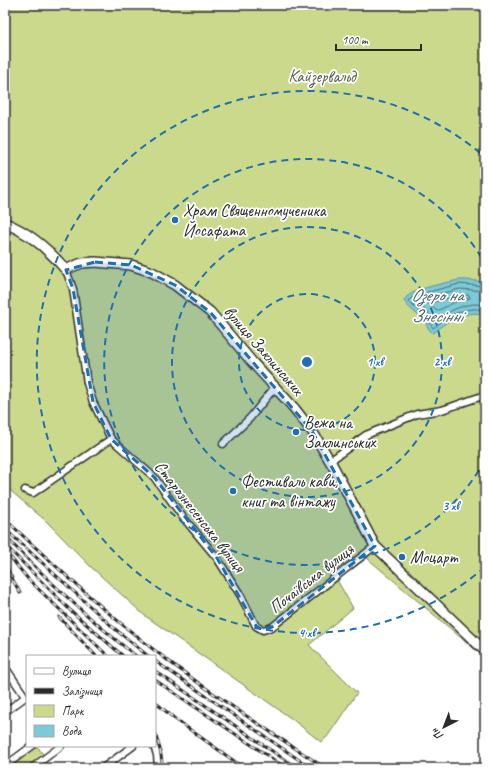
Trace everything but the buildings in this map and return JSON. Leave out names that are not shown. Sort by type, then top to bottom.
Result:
[{"type":"street","name":"Старознесенська вулиця","points":[[5,223],[29,237],[58,260],[66,270],[73,289],[92,402],[111,440],[154,477],[182,516],[217,558],[241,596],[256,626],[263,630]]},
{"type":"street","name":"вулиця Заклинських","points":[[66,270],[82,263],[108,262],[131,265],[152,272],[166,279],[210,312],[312,431],[330,461],[374,546],[485,650]]},
{"type":"street","points":[[223,444],[250,418],[275,387]]},
{"type":"street","points":[[330,461],[366,435],[380,429],[417,414],[442,410],[485,395]]},
{"type":"street","points":[[25,490],[33,493],[111,440]]},
{"type":"street","name":"Почаївська вулиця","points":[[263,630],[272,627],[374,546]]},
{"type":"street","points":[[5,667],[24,695],[24,698],[5,712]]},
{"type":"street","points":[[5,766],[31,747]]},
{"type":"street","points":[[32,768],[61,747]]},
{"type":"street","points":[[103,768],[132,747]]},
{"type":"street","points":[[154,747],[157,755],[158,768]]},
{"type":"highlighted area","points":[[95,262],[131,265],[175,285],[210,312],[312,431],[375,546],[272,627],[263,630],[256,626],[217,558],[154,477],[111,439],[93,402],[73,289],[66,270]]},
{"type":"green space","name":"Кайзервальд","points":[[5,5],[485,5],[485,658],[367,558],[337,580],[353,608],[309,645],[357,693],[327,737],[321,742],[292,719],[144,615],[91,567],[46,521],[5,486]]},
{"type":"green space","points":[[34,747],[38,747],[45,757],[29,768],[5,768]]},
{"type":"water","name":"Озеро на Знесінні","points":[[459,280],[485,282],[485,315],[474,313],[463,315],[447,322],[433,333],[423,320],[404,301],[412,293]]},
{"type":"railway","points":[[5,519],[84,592],[180,670],[325,768]]},
{"type":"railway","points":[[5,529],[115,629],[147,655]]},
{"type":"railway","points":[[5,536],[68,598],[101,628],[135,655]]},
{"type":"railway","points":[[5,545],[70,610],[122,655]]},
{"type":"railway","points":[[11,558],[28,579],[107,655]]},
{"type":"railway","points":[[5,565],[20,593]]},
{"type":"railway","points":[[59,617],[95,655]]},
{"type":"railway","points":[[156,662],[311,768]]},
{"type":"railway","points":[[156,672],[297,768]]},
{"type":"railway","points":[[156,681],[286,768]]},
{"type":"railway","points":[[156,703],[175,719],[244,768]]},
{"type":"railway","points":[[156,736],[163,768]]},
{"type":"place","name":"Храм Священномученика Йосафата","points":[[175,220]]},
{"type":"place","name":"Вежа на Заклинських","points":[[296,432]]},
{"type":"place","name":"Фестиваль кави, книг та вінтажу","points":[[233,491]]},
{"type":"place","name":"Моцарт","points":[[402,557]]}]
